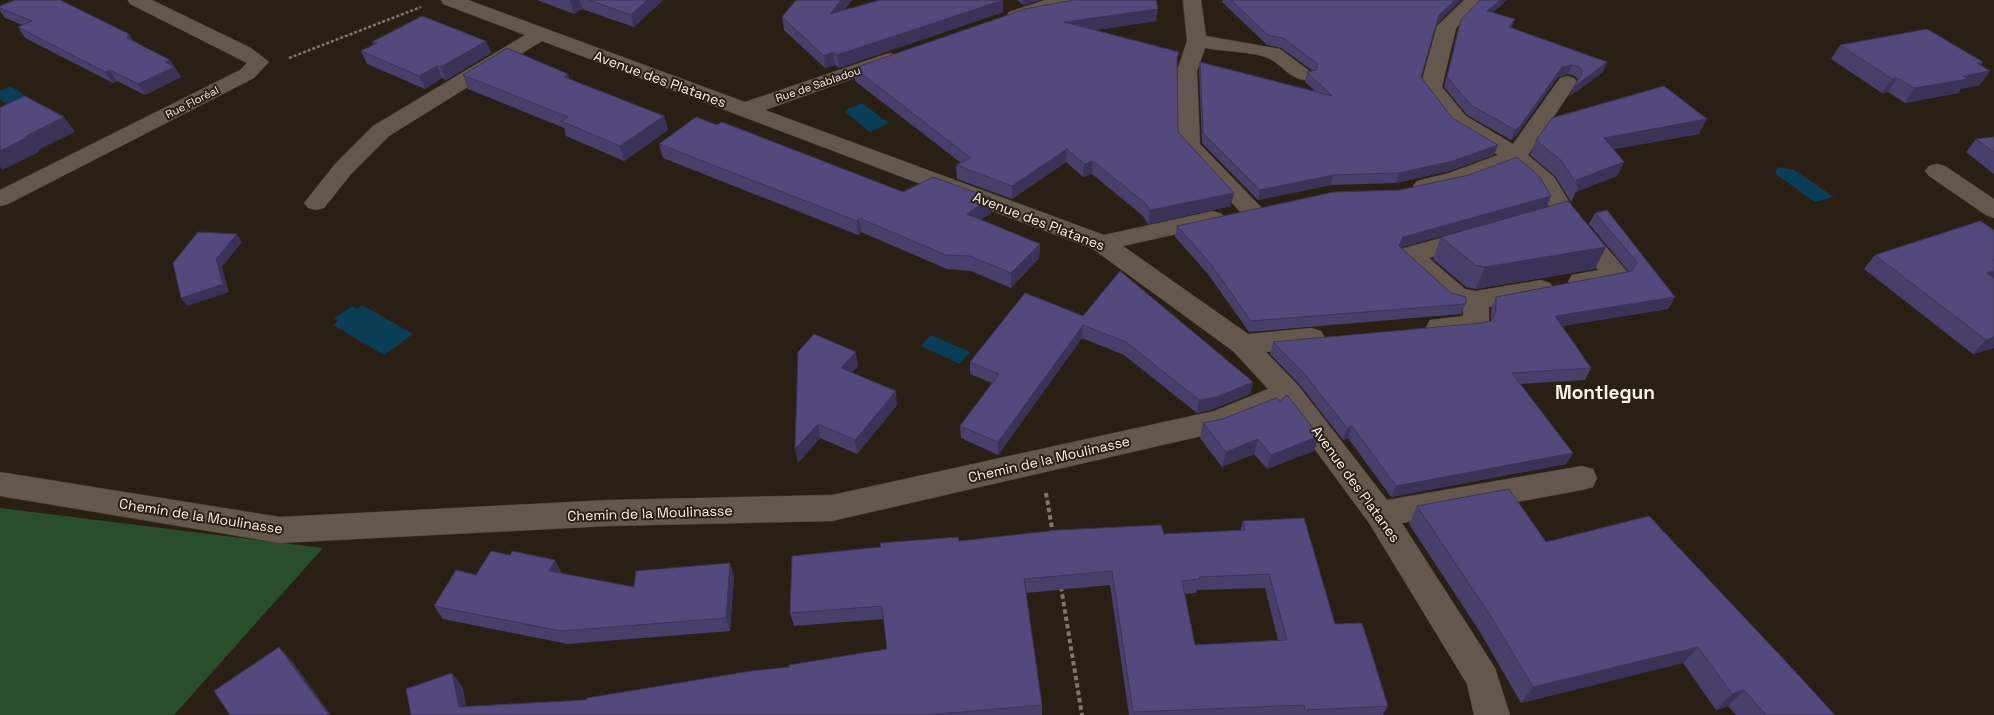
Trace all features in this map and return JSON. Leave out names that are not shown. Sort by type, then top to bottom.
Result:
[{"type":"street","points":[[137,0],[244,52],[259,62],[247,74]]},
{"type":"street","points":[[1102,243],[1263,210],[1189,144],[1187,71],[1197,41],[1192,0]]},
{"type":"street","points":[[1475,0],[1447,26],[1431,87],[1458,121],[1516,156],[1546,182],[1554,215],[1616,275],[1476,300],[1457,296],[1410,255],[1496,231]]},
{"type":"street","name":"Avenue des Platanes","points":[[440,2],[540,34],[1102,243],[1243,344],[1288,392],[1380,514],[1483,679],[1492,715]]},
{"type":"street","points":[[1010,13],[1073,2]]},
{"type":"street","points":[[316,203],[343,169],[381,131],[540,34]]},
{"type":"street","points":[[1197,41],[1273,53],[1305,76]]},
{"type":"street","name":"Rue de Sabladou","points":[[743,110],[910,53]]},
{"type":"street","name":"Rue Floréal","points":[[0,199],[247,74]]},
{"type":"street","points":[[1404,190],[1456,179],[1516,156],[1567,82]]},
{"type":"street","points":[[1937,171],[1994,210]]},
{"type":"street","points":[[1417,329],[1476,324],[1476,300]]},
{"type":"street","points":[[1243,344],[1330,337]]},
{"type":"street","name":"Chemin de la Moulinasse","points":[[0,484],[280,530],[609,513],[832,508],[1218,420],[1288,392]]},
{"type":"street","points":[[1380,514],[1582,478]]},
{"type":"path","points":[[247,74],[440,2]]},
{"type":"path","points":[[1041,461],[1054,539]]},
{"type":"path","points":[[1060,578],[1082,715]]},
{"type":"green space","points":[[0,508],[323,548],[174,715],[0,715]]},
{"type":"water","points":[[10,86],[29,98],[10,106],[0,100],[0,91]]},
{"type":"water","points":[[862,103],[889,123],[870,132],[844,111]]},
{"type":"water","points":[[1780,167],[1794,170],[1834,197],[1815,202],[1777,175],[1775,170]]},
{"type":"water","points":[[362,305],[413,334],[384,355],[333,325],[338,321],[334,318],[352,306],[357,309]]},
{"type":"water","points":[[931,335],[970,352],[960,364],[921,346]]},
{"type":"building","points":[[15,0],[60,0],[129,34],[127,38],[170,60],[165,62],[174,67],[138,84],[110,70],[105,72],[18,27],[32,21],[0,8],[0,6]]},
{"type":"building","points":[[589,0],[647,0],[631,15]]},
{"type":"building","points":[[796,0],[841,0],[830,14],[880,0],[1003,0],[837,55],[833,52],[824,56],[782,17]]},
{"type":"building","points":[[1074,0],[1156,0],[1158,9],[1064,22],[1179,52],[1177,58],[1178,132],[1234,193],[1150,210],[1145,203],[1093,161],[1084,164],[1067,149],[1012,186],[956,165],[971,158],[854,68],[1025,9]]},
{"type":"building","points":[[1231,0],[1455,0],[1439,15],[1421,77],[1452,118],[1498,145],[1453,161],[1399,173],[1333,175],[1260,190],[1203,133],[1200,62],[1332,96],[1307,72],[1316,70],[1318,64],[1283,38],[1268,35]]},
{"type":"building","points":[[1480,0],[1500,0],[1487,11],[1515,19],[1509,27],[1607,62],[1574,87],[1583,71],[1579,67],[1572,65],[1562,67],[1520,126],[1515,130],[1471,105],[1447,77],[1461,20]]},
{"type":"building","points":[[422,16],[486,41],[441,67],[437,66],[419,76],[361,51],[377,43],[372,42]]},
{"type":"building","points":[[1927,29],[1983,62],[1977,63],[1990,71],[1963,76],[1968,79],[1914,88],[1897,78],[1892,79],[1840,45]]},
{"type":"building","points":[[507,48],[568,74],[564,77],[664,116],[620,146],[561,121],[568,117],[463,75]]},
{"type":"building","points":[[1664,86],[1707,119],[1604,138],[1624,162],[1576,180],[1578,187],[1562,161],[1536,140],[1552,118]]},
{"type":"building","points":[[25,96],[64,117],[0,151],[0,106]]},
{"type":"building","points":[[696,117],[717,125],[722,122],[903,192],[933,177],[991,198],[967,214],[1040,244],[1011,273],[970,256],[946,255],[859,218],[857,221],[659,144]]},
{"type":"building","points":[[1994,137],[1994,152],[1976,139]]},
{"type":"building","points":[[1517,157],[1540,177],[1551,196],[1403,237],[1399,246],[1451,293],[1466,297],[1466,304],[1251,321],[1210,263],[1177,226],[1334,192],[1400,190],[1469,175]]},
{"type":"building","points":[[1568,201],[1606,247],[1485,267],[1475,265],[1441,237]]},
{"type":"building","points":[[1607,210],[1675,297],[1555,316],[1591,368],[1512,373],[1573,453],[1396,486],[1352,426],[1347,428],[1303,372],[1273,342],[1482,323],[1491,321],[1496,313],[1496,297],[1632,271],[1637,262],[1595,213]]},
{"type":"building","points":[[1980,221],[1994,230],[1994,271],[1987,273],[1994,278],[1994,337],[1986,340],[1875,255]]},
{"type":"building","points":[[198,232],[237,234],[216,259],[223,284],[181,298],[173,263]]},
{"type":"building","points":[[1120,271],[1253,382],[1216,397],[1199,400],[1126,342],[1083,325],[998,442],[960,426],[999,374],[970,362],[1025,293],[1083,316]]},
{"type":"building","points":[[814,334],[856,352],[841,368],[896,391],[855,440],[818,424],[795,449],[798,352]]},
{"type":"building","points":[[1287,395],[1319,436],[1271,455],[1258,439],[1226,452],[1203,423],[1223,419],[1276,398],[1280,401]]},
{"type":"building","points":[[1509,489],[1546,542],[1649,516],[1835,715],[1766,715],[1744,690],[1732,694],[1698,647],[1533,687],[1490,615],[1417,506]]},
{"type":"building","points":[[1304,518],[1335,624],[1362,623],[1388,706],[1305,710],[1304,705],[1133,712],[1112,571],[1024,579],[1042,705],[927,715],[411,715],[406,689],[452,673],[459,707],[586,700],[587,698],[751,671],[789,667],[789,665],[887,649],[882,606],[790,613],[792,556],[881,547],[880,543],[958,537],[959,541],[1058,530],[1161,525],[1164,534],[1245,530],[1243,521]],"holes":[[[1269,574],[1287,640],[1195,645],[1182,581],[1200,579],[1199,577]]]},
{"type":"building","points":[[491,551],[510,555],[512,551],[555,560],[549,571],[634,587],[636,571],[730,563],[726,618],[561,631],[434,606],[456,570],[476,575]]},
{"type":"building","points":[[279,647],[329,715],[230,715],[214,691]]},
{"type":"district","name":"Montlegun","points":[[1605,392]]}]
